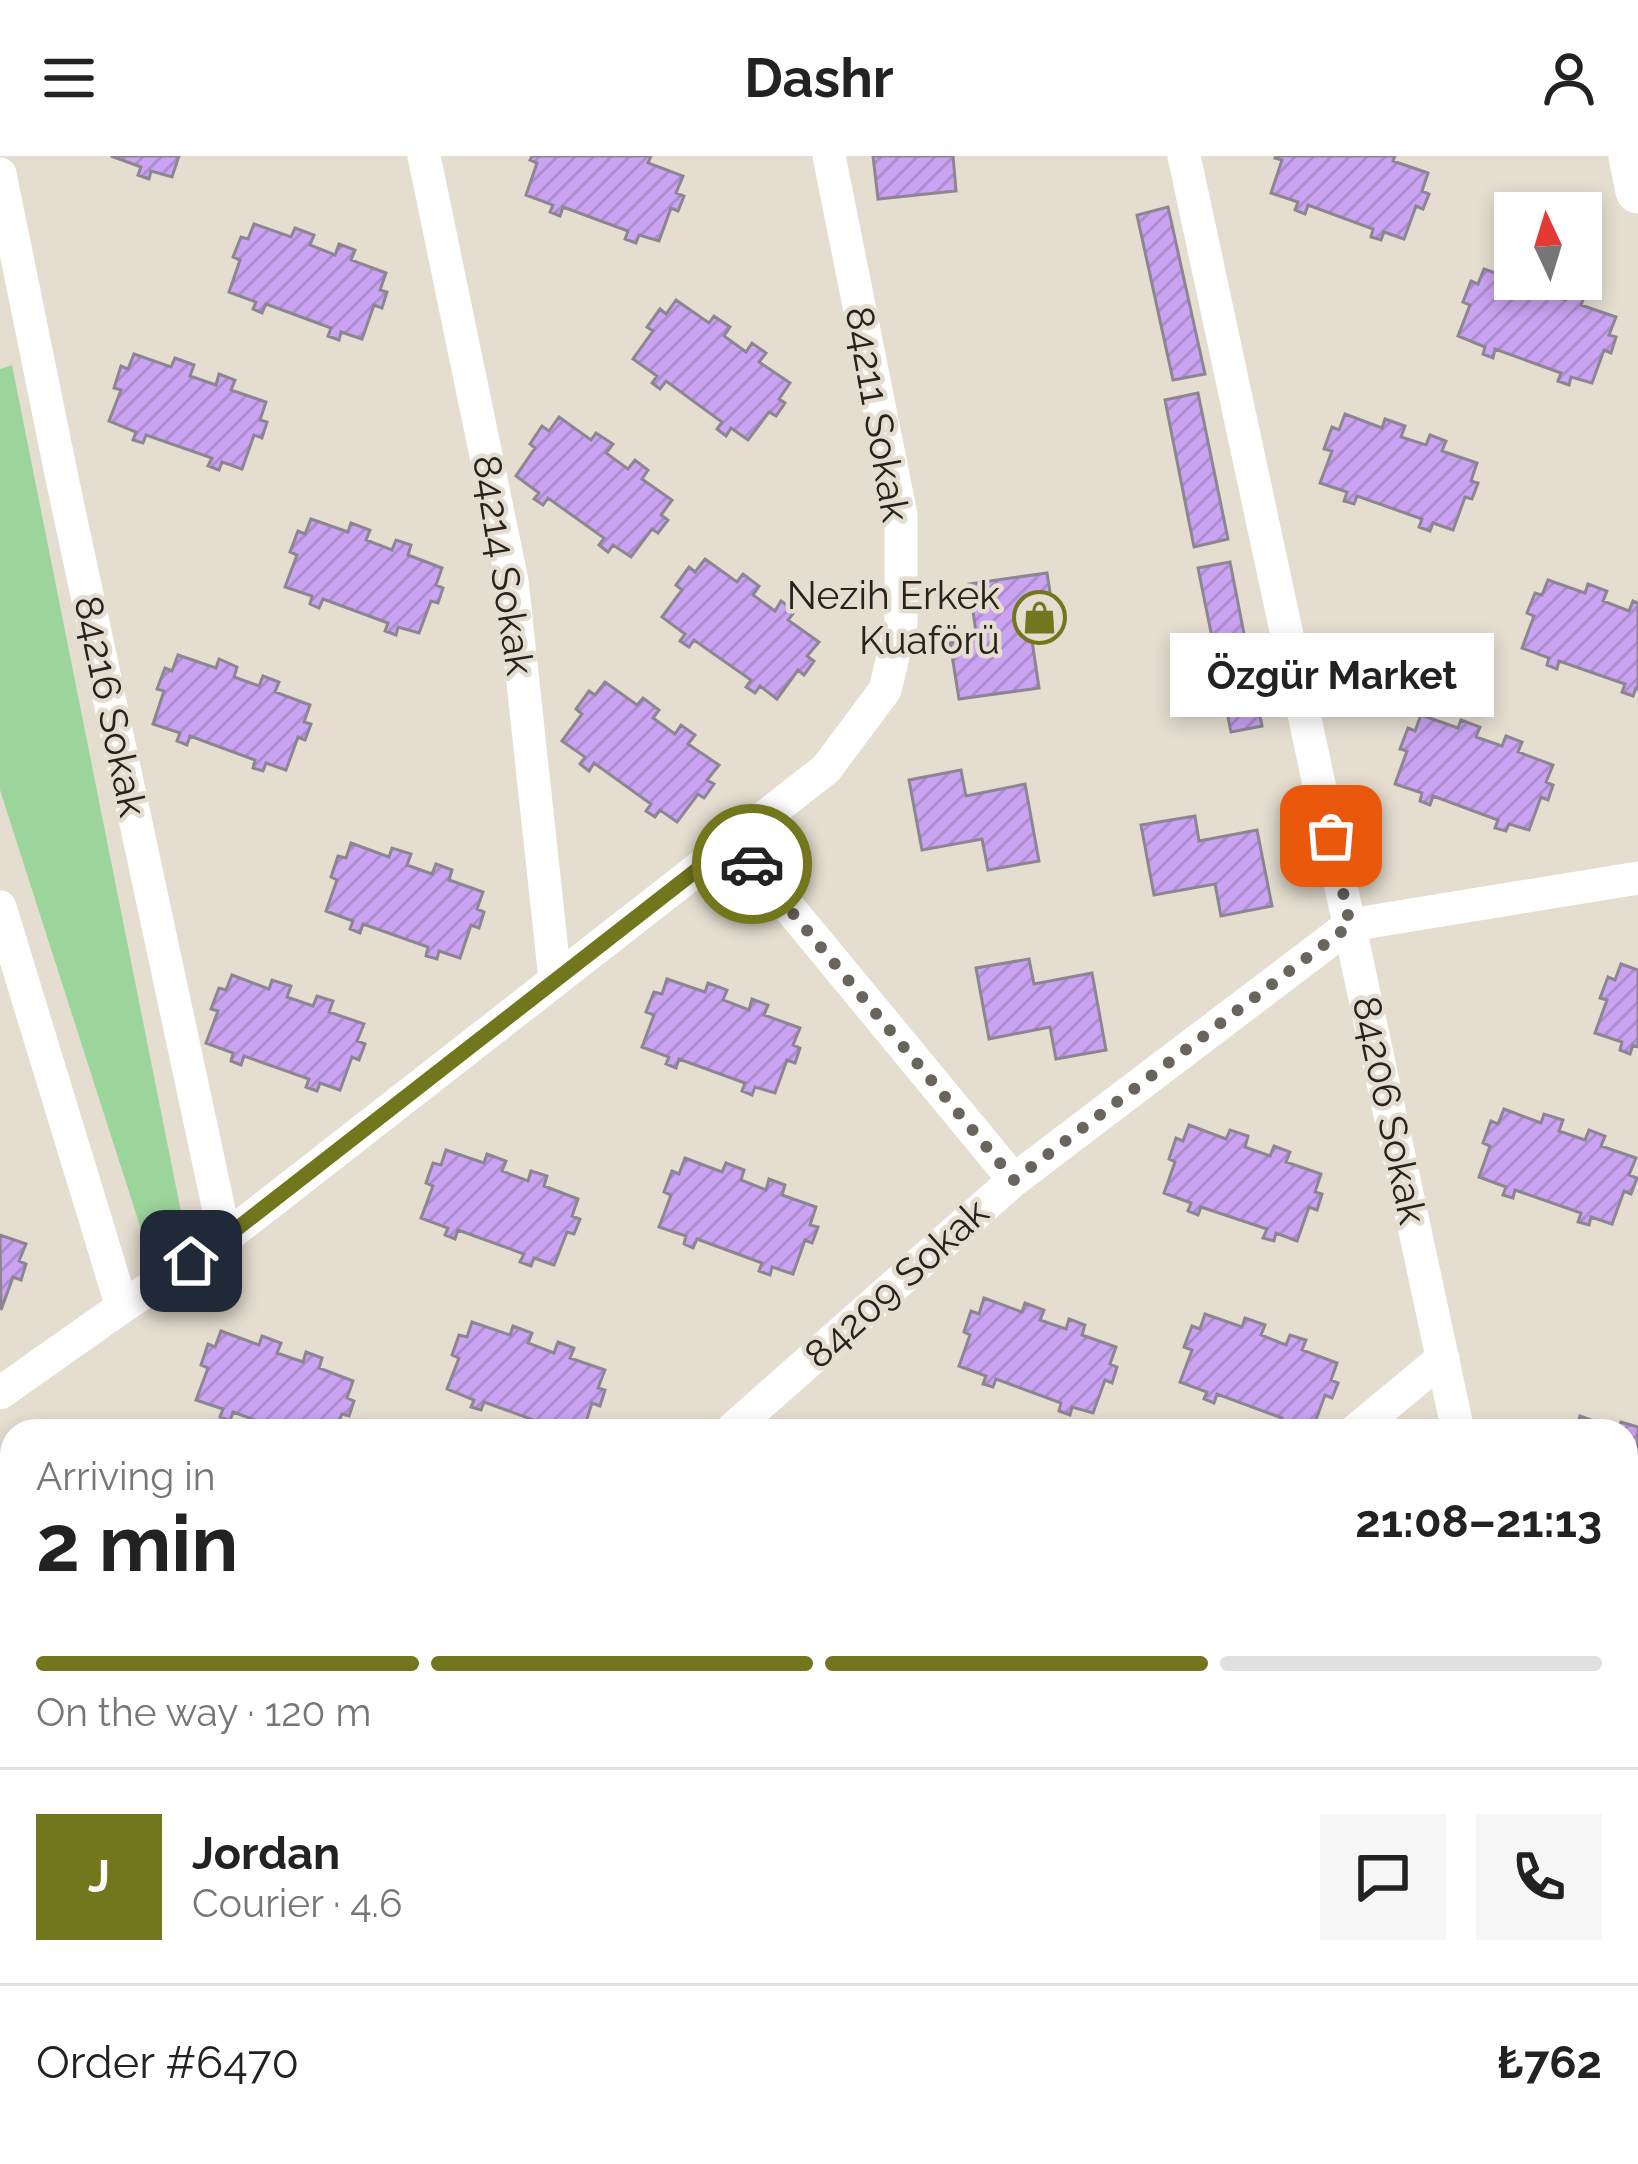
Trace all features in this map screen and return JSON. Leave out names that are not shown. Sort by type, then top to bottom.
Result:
[{"type":"main road","points":[[1631,156],[1638,191]]},
{"type":"street","name":"84214 Sokak","points":[[424,156],[512,581],[555,979]]},
{"type":"street","name":"84211 Sokak","points":[[0,1393],[225,1238],[826,769],[885,690],[901,623],[901,515],[829,156]]},
{"type":"street","name":"84206 Sokak","points":[[1184,156],[1456,1419]]},
{"type":"street","name":"84216 Sokak","points":[[0,174],[225,1238]]},
{"type":"street","points":[[0,348],[34,339]]},
{"type":"street","points":[[734,841],[1014,1180]]},
{"type":"street","name":"84209 Sokak","points":[[744,1419],[1014,1180],[1350,925],[1638,878]]},
{"type":"street","points":[[0,907],[122,1307]]},
{"type":"street","points":[[1369,1419],[1443,1358]]},
{"type":"green space","points":[[12,365],[184,1227],[148,1251],[0,790],[0,369]]},
{"type":"building","points":[[111,156],[179,156],[172,177],[151,171],[149,179],[138,175],[141,167]]},
{"type":"building","points":[[532,156],[651,156],[648,163],[683,176],[676,193],[684,196],[678,211],[671,208],[659,241],[639,235],[636,243],[625,239],[628,231],[563,207],[560,216],[550,212],[553,205],[526,195],[537,163],[530,160]]},
{"type":"building","points":[[873,156],[953,156],[956,191],[878,199]]},
{"type":"building","points":[[1276,156],[1395,156],[1393,161],[1428,173],[1422,191],[1429,194],[1423,209],[1416,206],[1404,239],[1384,232],[1381,240],[1371,237],[1373,229],[1308,205],[1305,214],[1295,210],[1298,202],[1271,193],[1282,160]]},
{"type":"building","points":[[1168,207],[1205,374],[1173,380],[1137,215]]},
{"type":"building","points":[[254,224],[291,237],[295,228],[314,235],[310,245],[335,255],[339,244],[355,250],[351,260],[386,273],[380,290],[387,292],[382,308],[374,305],[362,339],[341,332],[339,340],[328,336],[331,328],[266,304],[262,313],[253,309],[256,302],[229,292],[240,260],[233,257],[241,237],[248,239]]},
{"type":"building","points":[[1484,269],[1494,273],[1494,300],[1583,300],[1581,305],[1616,317],[1609,335],[1616,337],[1611,353],[1604,350],[1592,383],[1571,377],[1569,385],[1558,381],[1561,373],[1495,349],[1493,358],[1483,354],[1485,347],[1458,336],[1470,305],[1463,302],[1471,281],[1478,284]]},
{"type":"building","points":[[676,300],[709,323],[714,316],[730,327],[724,336],[746,352],[752,343],[766,353],[759,362],[790,383],[779,399],[785,403],[776,416],[769,412],[748,440],[731,428],[726,436],[717,429],[722,422],[666,381],[660,389],[652,383],[657,376],[633,359],[653,331],[647,327],[660,309],[666,314]]},
{"type":"building","points":[[134,354],[171,367],[175,358],[194,365],[190,376],[216,385],[219,374],[235,380],[231,390],[266,402],[260,420],[267,422],[262,438],[254,435],[242,469],[222,462],[219,470],[208,466],[212,458],[146,435],[143,443],[133,440],[136,432],[109,421],[121,390],[114,388],[121,366],[128,369]]},
{"type":"building","points":[[1198,393],[1228,539],[1194,547],[1165,400]]},
{"type":"building","points":[[1345,414],[1382,428],[1385,419],[1405,426],[1401,437],[1426,445],[1430,435],[1446,441],[1442,451],[1477,463],[1471,481],[1478,483],[1472,499],[1465,497],[1453,530],[1433,523],[1430,531],[1419,527],[1422,519],[1357,496],[1354,504],[1344,501],[1347,492],[1320,483],[1332,451],[1324,449],[1332,427],[1339,430]]},
{"type":"building","points":[[559,417],[591,440],[596,433],[613,444],[606,453],[628,469],[635,460],[648,470],[642,479],[672,500],[661,515],[668,520],[658,533],[652,529],[631,557],[613,545],[608,552],[599,545],[604,538],[548,498],[543,505],[534,499],[539,493],[516,476],[535,448],[530,444],[542,426],[549,431]]},
{"type":"building","points":[[311,519],[348,532],[351,523],[370,530],[366,540],[392,550],[396,540],[411,545],[408,555],[442,568],[436,585],[443,588],[438,603],[431,601],[419,633],[398,627],[396,635],[385,631],[388,623],[323,599],[319,608],[310,604],[312,596],[285,587],[297,555],[290,552],[298,531],[305,534]]},
{"type":"building","points":[[705,559],[737,582],[743,574],[759,586],[753,595],[775,611],[781,601],[795,611],[788,620],[819,642],[807,656],[814,661],[804,675],[798,670],[777,699],[760,686],[755,693],[746,687],[751,680],[694,640],[689,647],[680,641],[685,634],[662,617],[682,590],[676,585],[689,567],[695,572]]},
{"type":"building","points":[[1230,562],[1262,726],[1231,732],[1198,568]]},
{"type":"building","points":[[1047,573],[1055,624],[1030,627],[1039,688],[959,699],[950,643],[977,639],[969,584]]},
{"type":"building","points":[[1548,580],[1585,593],[1588,584],[1607,591],[1603,601],[1629,611],[1633,601],[1638,603],[1638,689],[1633,696],[1622,692],[1625,684],[1559,661],[1557,669],[1547,665],[1549,658],[1522,648],[1534,616],[1527,613],[1535,593],[1542,595]]},
{"type":"building","points":[[178,655],[216,668],[219,659],[237,667],[234,677],[259,686],[263,676],[279,682],[275,692],[310,705],[304,722],[311,724],[305,740],[298,737],[286,770],[266,763],[263,771],[253,768],[255,760],[190,736],[187,745],[177,741],[180,733],[153,724],[164,691],[157,689],[165,668],[172,671]]},
{"type":"building","points":[[605,682],[637,705],[643,698],[659,710],[653,718],[675,734],[681,725],[695,735],[688,744],[719,765],[707,780],[714,784],[704,798],[698,794],[677,822],[660,810],[655,817],[646,811],[651,804],[594,763],[589,771],[580,764],[585,757],[562,741],[582,714],[576,709],[589,691],[595,695]]},
{"type":"building","points":[[1421,715],[1458,728],[1461,720],[1480,727],[1476,737],[1502,746],[1506,736],[1522,742],[1518,752],[1553,765],[1546,782],[1553,785],[1548,800],[1541,797],[1529,830],[1509,824],[1506,831],[1495,828],[1498,820],[1433,796],[1430,805],[1420,801],[1422,793],[1395,784],[1407,751],[1400,749],[1408,728],[1415,731]]},
{"type":"building","points":[[961,770],[966,796],[1025,784],[1039,861],[988,870],[982,839],[922,850],[909,780]]},
{"type":"building","points":[[1195,816],[1199,841],[1257,830],[1272,906],[1221,916],[1215,884],[1154,895],[1141,825]]},
{"type":"building","points":[[351,843],[389,857],[392,848],[411,854],[407,865],[432,874],[436,864],[452,870],[449,880],[483,892],[477,909],[484,912],[479,928],[471,925],[460,958],[439,951],[437,959],[426,956],[428,947],[363,924],[360,933],[350,929],[353,921],[326,911],[337,880],[331,877],[338,856],[346,858]]},
{"type":"building","points":[[1029,959],[1034,984],[1092,973],[1106,1050],[1056,1059],[1050,1027],[989,1039],[976,968]]},
{"type":"building","points":[[1621,964],[1638,970],[1638,1047],[1633,1045],[1630,1054],[1620,1050],[1622,1042],[1595,1033],[1607,1000],[1600,998],[1608,977],[1615,980]]},
{"type":"building","points":[[232,975],[269,989],[272,980],[291,986],[287,997],[313,1006],[317,996],[333,1001],[329,1012],[364,1024],[357,1041],[365,1044],[359,1060],[352,1057],[340,1090],[320,1083],[317,1091],[306,1087],[309,1079],[244,1056],[241,1065],[231,1061],[233,1053],[206,1043],[218,1011],[211,1009],[219,988],[226,990]]},
{"type":"building","points":[[667,979],[705,992],[708,983],[727,990],[723,1000],[749,1010],[752,999],[768,1005],[764,1015],[800,1028],[793,1045],[800,1048],[795,1063],[787,1060],[775,1093],[755,1087],[752,1095],[742,1091],[745,1083],[679,1059],[676,1068],[666,1064],[669,1057],[642,1047],[654,1015],[646,1012],[654,992],[662,994]]},
{"type":"building","points":[[1504,1109],[1541,1123],[1544,1114],[1563,1120],[1559,1131],[1585,1140],[1589,1130],[1605,1136],[1601,1146],[1636,1158],[1629,1175],[1637,1178],[1631,1194],[1624,1191],[1612,1224],[1591,1217],[1589,1225],[1578,1222],[1581,1213],[1515,1190],[1513,1198],[1503,1195],[1506,1187],[1479,1177],[1490,1146],[1483,1143],[1491,1121],[1498,1124]]},
{"type":"building","points":[[1189,1125],[1226,1139],[1230,1130],[1248,1136],[1245,1147],[1270,1156],[1274,1146],[1290,1152],[1286,1162],[1321,1174],[1315,1192],[1322,1194],[1317,1210],[1309,1207],[1297,1241],[1276,1233],[1274,1241],[1263,1238],[1267,1229],[1201,1207],[1198,1215],[1188,1211],[1191,1203],[1164,1193],[1175,1162],[1169,1159],[1176,1138],[1183,1141]]},
{"type":"building","points":[[446,1150],[484,1163],[487,1154],[506,1161],[502,1171],[528,1181],[531,1171],[547,1176],[544,1186],[578,1199],[572,1216],[580,1219],[574,1234],[567,1232],[554,1265],[534,1258],[531,1266],[520,1262],[524,1254],[458,1230],[455,1239],[445,1235],[448,1228],[421,1218],[433,1186],[426,1183],[433,1163],[441,1165]]},
{"type":"building","points":[[685,1158],[722,1172],[726,1163],[744,1170],[741,1180],[766,1190],[769,1179],[785,1185],[782,1195],[816,1207],[810,1225],[818,1227],[812,1243],[805,1240],[793,1274],[772,1267],[770,1275],[759,1271],[762,1263],[697,1239],[693,1248],[684,1244],[686,1236],[659,1227],[671,1195],[664,1192],[672,1171],[679,1174]]},
{"type":"building","points":[[0,1235],[26,1244],[19,1261],[26,1264],[21,1280],[13,1277],[1,1310]]},
{"type":"building","points":[[984,1298],[1022,1312],[1025,1303],[1044,1310],[1040,1320],[1066,1329],[1069,1319],[1085,1325],[1082,1335],[1116,1347],[1110,1364],[1117,1367],[1112,1383],[1105,1380],[1093,1413],[1072,1407],[1070,1415],[1059,1411],[1061,1403],[996,1379],[993,1387],[983,1384],[986,1376],[959,1366],[970,1335],[964,1332],[971,1311],[979,1314]]},
{"type":"building","points":[[1205,1314],[1242,1327],[1245,1318],[1265,1325],[1261,1335],[1286,1345],[1290,1335],[1306,1340],[1302,1350],[1337,1363],[1331,1380],[1338,1383],[1332,1398],[1325,1395],[1316,1419],[1282,1419],[1217,1394],[1214,1403],[1204,1399],[1207,1392],[1180,1382],[1192,1350],[1184,1347],[1192,1326],[1200,1329]]},
{"type":"building","points":[[472,1322],[510,1335],[513,1326],[532,1333],[528,1343],[554,1353],[558,1342],[574,1348],[570,1358],[605,1370],[598,1388],[605,1390],[600,1406],[592,1403],[587,1419],[531,1419],[484,1402],[481,1410],[471,1407],[474,1400],[447,1389],[459,1358],[452,1355],[459,1335],[467,1337]]},
{"type":"building","points":[[221,1331],[259,1345],[262,1336],[281,1343],[277,1353],[303,1362],[306,1352],[322,1358],[319,1368],[353,1381],[347,1398],[354,1401],[349,1416],[252,1419],[233,1412],[231,1419],[220,1417],[223,1409],[196,1400],[208,1368],[201,1365],[208,1344],[215,1347]]},
{"type":"way so far","points":[[752,864],[1014,1180],[1350,925],[1331,836]]},
{"type":"place","name":"Nezih Erkek Kuaförü","points":[[1039,617]]},
{"type":"place","name":"Özgür Market","points":[[1331,836]]},
{"type":"route","points":[[191,1261],[734,841],[752,864]]}]
